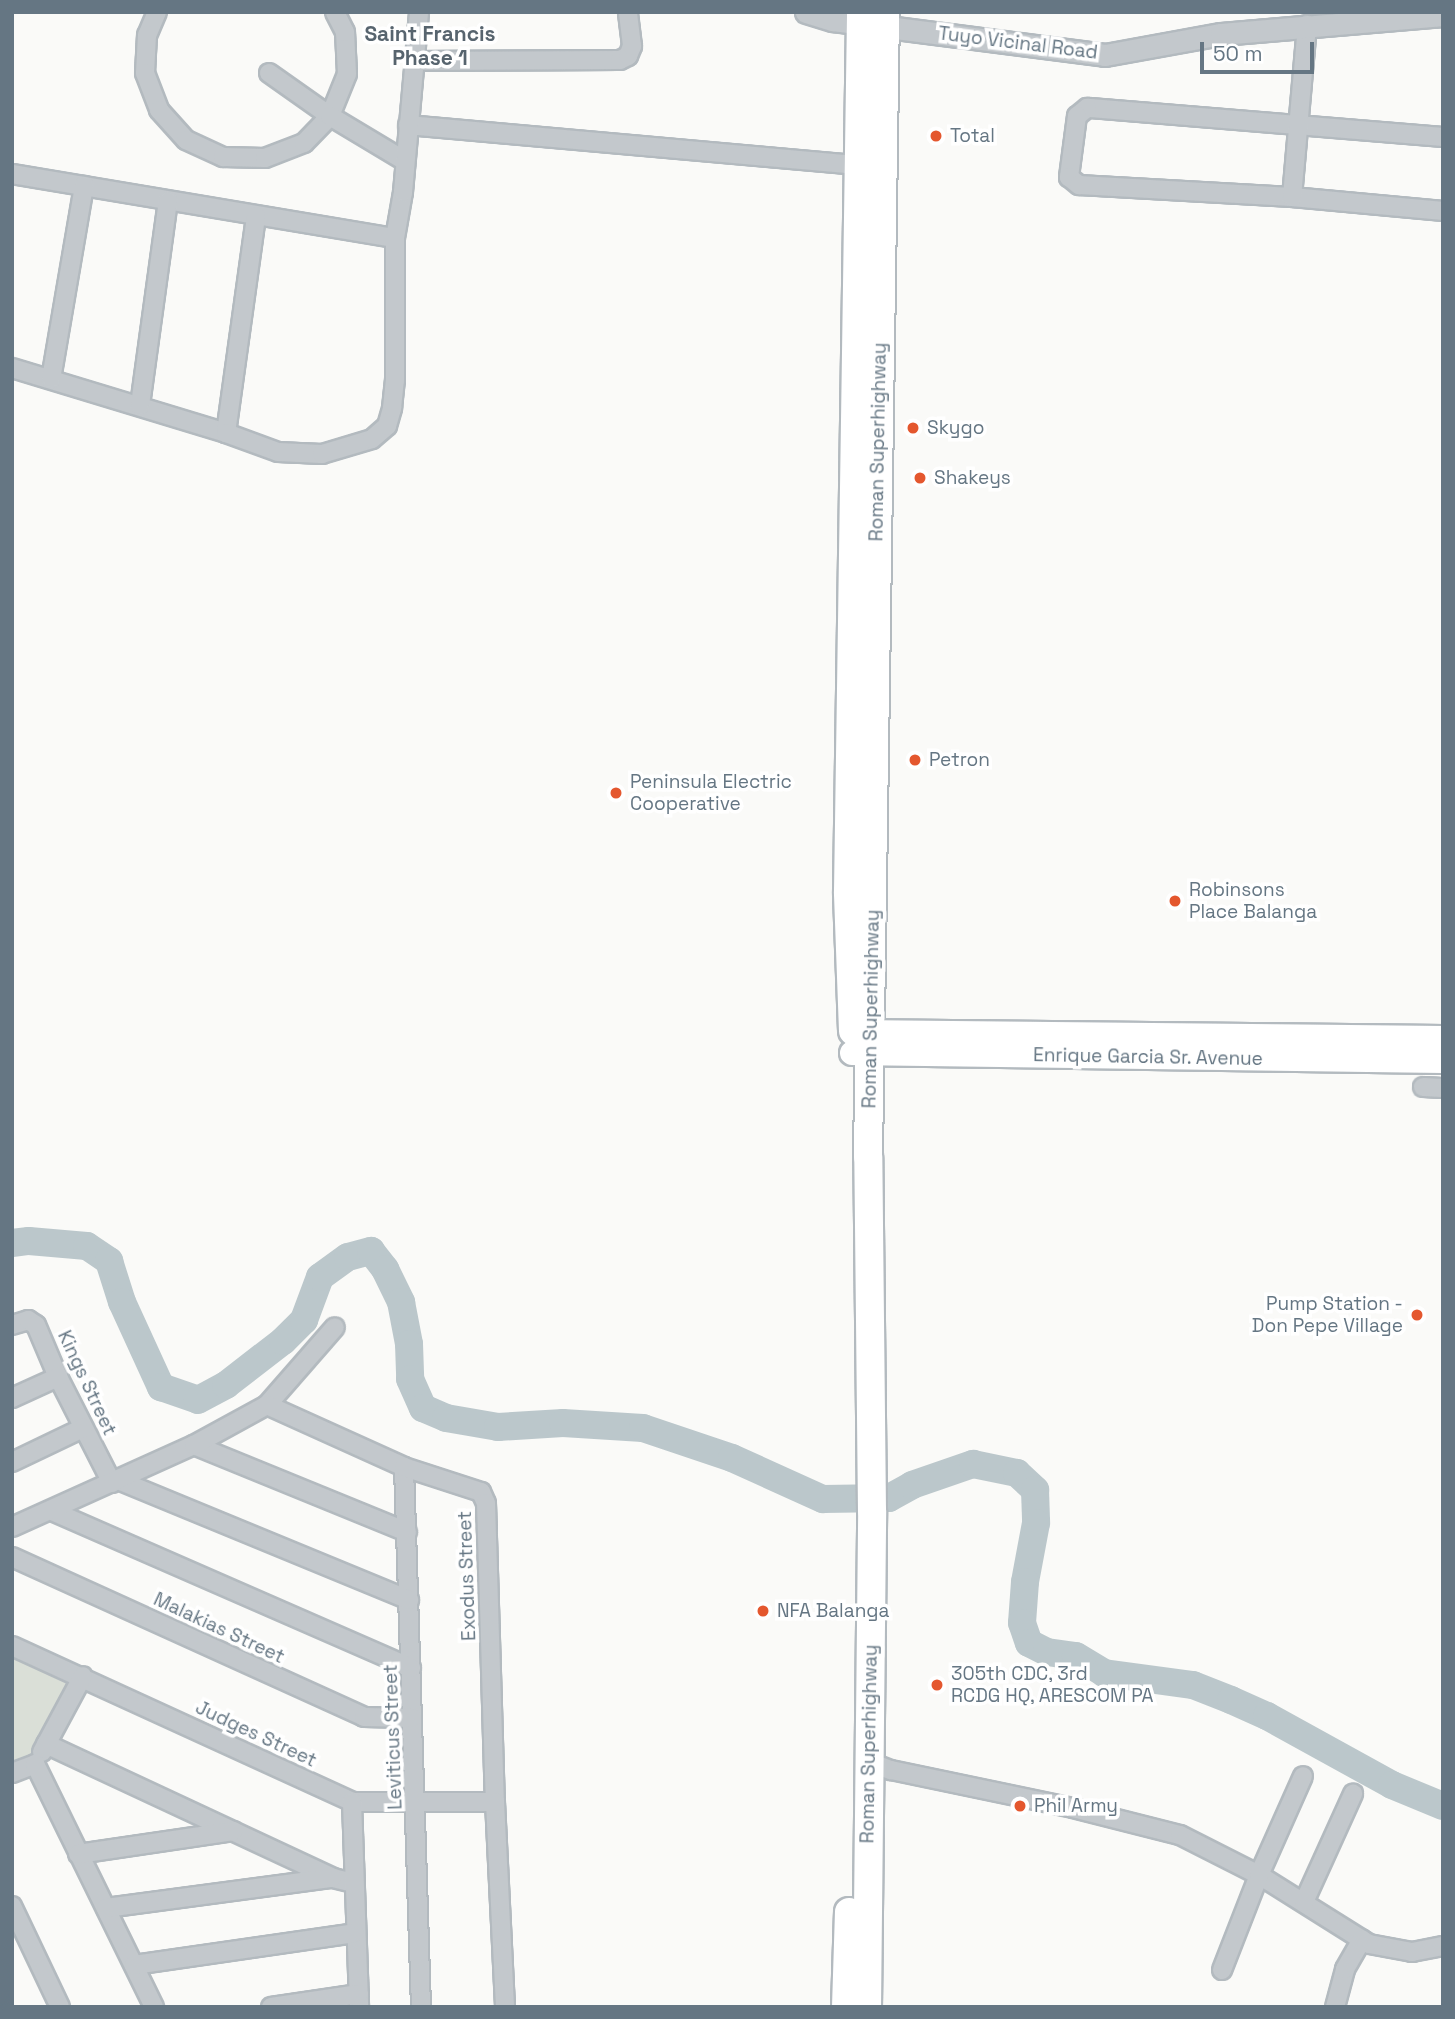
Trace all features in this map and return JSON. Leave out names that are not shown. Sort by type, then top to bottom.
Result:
[{"type":"main road","name":"Roman Superhighway","points":[[861,1042],[849,892],[860,165],[873,19]]},
{"type":"main road","name":"Roman Superhighway","points":[[867,2007],[861,1042],[873,19]]},
{"type":"main road","name":"Enrique Garcia Sr. Avenue","points":[[861,1042],[1443,1038]]},
{"type":"main road","name":"Enrique Garcia Sr. Avenue","points":[[861,1042],[1443,1061]]},
{"type":"main road","name":"Roman Superhighway","points":[[846,2007],[865,1511]]},
{"type":"street","points":[[157,12],[147,35],[145,73],[159,110],[186,140],[223,157],[265,158],[304,143],[330,117],[347,74],[345,32],[335,12]]},
{"type":"street","points":[[12,368],[140,405],[278,452],[323,454],[373,439],[387,425],[392,408],[395,380],[395,238],[419,12]]},
{"type":"street","points":[[414,61],[620,60],[628,56],[632,46],[628,12]]},
{"type":"street","name":"Tuyo Vicinal Road","points":[[806,12],[873,19],[1105,55],[1221,34],[1443,15]]},
{"type":"street","points":[[1292,197],[1307,25]]},
{"type":"street","points":[[269,72],[330,117],[405,161]]},
{"type":"street","points":[[1443,136],[1087,108],[1077,116],[1069,177],[1079,185],[1292,197],[1443,211]]},
{"type":"street","points":[[408,125],[860,165]]},
{"type":"street","points":[[12,174],[395,238]]},
{"type":"street","points":[[51,379],[84,186]]},
{"type":"street","points":[[140,405],[168,201]]},
{"type":"street","points":[[226,433],[256,216]]},
{"type":"street","points":[[1423,1087],[1443,1088]]},
{"type":"street","name":"Kings Street","points":[[12,1325],[28,1320],[36,1325],[83,1428],[115,1481]]},
{"type":"street","points":[[12,1527],[194,1445],[267,1405],[335,1327]]},
{"type":"street","points":[[12,1398],[58,1377]]},
{"type":"street","name":"Exodus Street","points":[[267,1405],[404,1467],[469,1485],[481,1492],[486,1503],[495,1802],[505,2007]]},
{"type":"street","points":[[12,1462],[83,1428]]},
{"type":"street","points":[[194,1445],[407,1532]]},
{"type":"street","name":"Leviticus Street","points":[[404,1467],[421,2007]]},
{"type":"street","points":[[115,1481],[409,1600]]},
{"type":"street","points":[[52,1510],[411,1668]]},
{"type":"street","name":"Malakias Street","points":[[12,1557],[363,1717],[412,1718]]},
{"type":"street","name":"Judges Street","points":[[12,1646],[83,1676],[352,1802],[495,1802]]},
{"type":"street","points":[[12,1773],[35,1764],[83,1676]]},
{"type":"street","points":[[46,1744],[333,1878],[353,1883]]},
{"type":"street","points":[[867,1761],[891,1770],[1073,1808],[1180,1835],[1259,1875],[1362,1939],[1394,1951],[1412,1952],[1443,1946]]},
{"type":"street","points":[[35,1764],[154,2007]]},
{"type":"street","points":[[1222,1970],[1259,1875],[1304,1776]]},
{"type":"street","points":[[1304,1902],[1353,1794]]},
{"type":"street","points":[[271,2007],[359,2001],[352,1802]]},
{"type":"street","points":[[78,1854],[233,1831]]},
{"type":"street","points":[[106,1909],[333,1878]]},
{"type":"street","points":[[12,1906],[60,2007]]},
{"type":"street","points":[[134,1965],[355,1933]]},
{"type":"street","points":[[1335,2007],[1345,1969],[1362,1939]]},
{"type":"shaded area","points":[[12,1648],[79,1677],[34,1759],[12,1769]]},
{"type":"waterway","points":[[12,1243],[29,1241],[87,1246],[109,1261],[122,1302],[161,1387],[198,1400],[226,1385],[283,1341],[304,1320],[320,1277],[348,1257],[371,1251],[385,1269],[401,1302],[409,1344],[410,1379],[423,1408],[446,1418],[498,1427],[563,1423],[643,1428],[732,1458],[823,1499],[889,1498],[912,1485],[973,1464],[1017,1473],[1035,1490],[1036,1523],[1025,1582],[1022,1623],[1029,1643],[1047,1652],[1076,1656],[1104,1673],[1193,1685],[1267,1716],[1392,1785],[1443,1806]]},
{"type":"place","name":"Total","points":[[936,136]]},
{"type":"place","name":"Skygo","points":[[913,428]]},
{"type":"place","name":"Shakeys","points":[[920,478]]},
{"type":"place","name":"Petron","points":[[915,760]]},
{"type":"place","name":"Peninsula Electric Cooperative","points":[[616,793]]},
{"type":"place","name":"Robinsons Place Balanga","points":[[1175,901]]},
{"type":"place","name":"Pump Station - Don Pepe Village","points":[[1417,1315]]},
{"type":"place","name":"NFA Balanga","points":[[763,1611]]},
{"type":"place","name":"305th CDC, 3rd RCDG HQ, ARESCOM PA","points":[[937,1685]]},
{"type":"place","name":"Phil Army","points":[[1020,1806]]},
{"type":"district","name":"Saint Francis Phase 1","points":[[430,46]]}]
